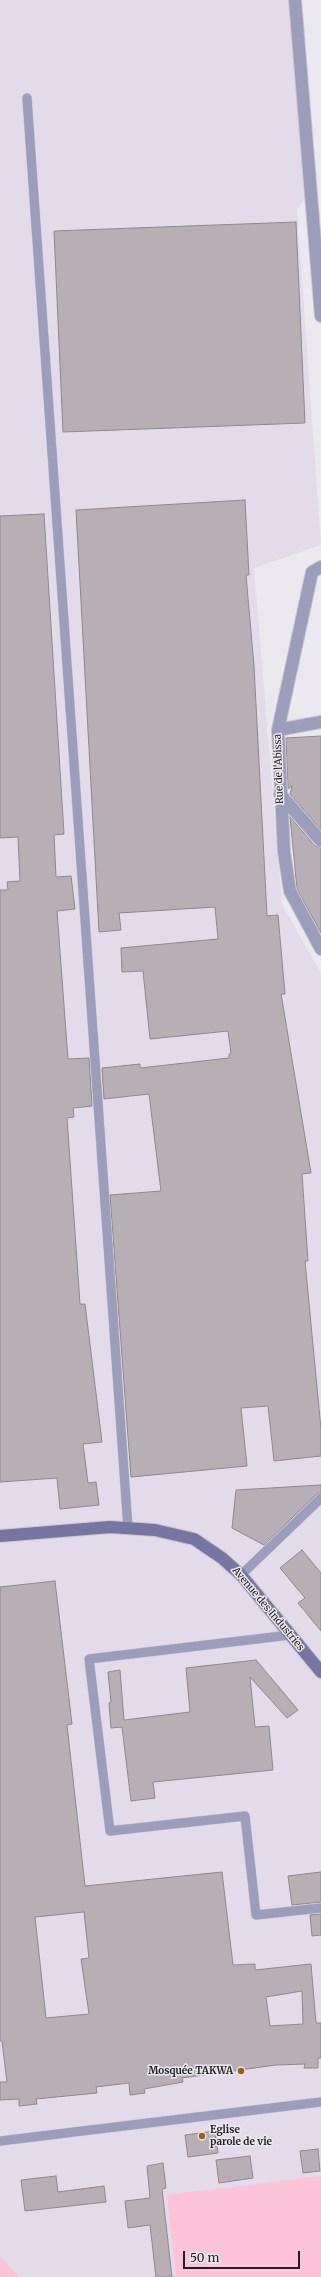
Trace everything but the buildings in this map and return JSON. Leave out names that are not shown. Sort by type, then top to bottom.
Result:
[{"type":"street","points":[[295,0],[321,316]]},
{"type":"street","name":"Rue de l'Abissa","points":[[321,567],[312,572],[278,730],[284,852],[290,892],[321,949]]},
{"type":"street","points":[[278,730],[321,722]]},
{"type":"street","points":[[280,794],[321,841]]},
{"type":"street","name":"Avenue des Industries","points":[[0,1536],[110,1527],[155,1530],[194,1539],[222,1558],[241,1575],[321,1672]]},
{"type":"lane","points":[[27,98],[128,1528]]},
{"type":"lane","points":[[241,1575],[321,1498]]},
{"type":"lane","points":[[290,1635],[90,1659],[110,1831],[245,1816],[256,1916],[321,1908]]},
{"type":"lane","points":[[0,2142],[321,2102]]},
{"type":"shaded area","points":[[0,0],[288,0],[298,62],[306,197],[297,210],[321,545],[254,568],[282,905],[321,973],[321,2277],[0,2277]]},
{"type":"shaded area","points":[[321,2176],[321,2277],[176,2277],[167,2195]]},
{"type":"shaded area","points":[[0,2256],[19,2277],[0,2277]]},
{"type":"place","name":"Mosquée TAKWA","points":[[241,2071]]},
{"type":"place","name":"Eglise parole de vie","points":[[202,2136]]}]
